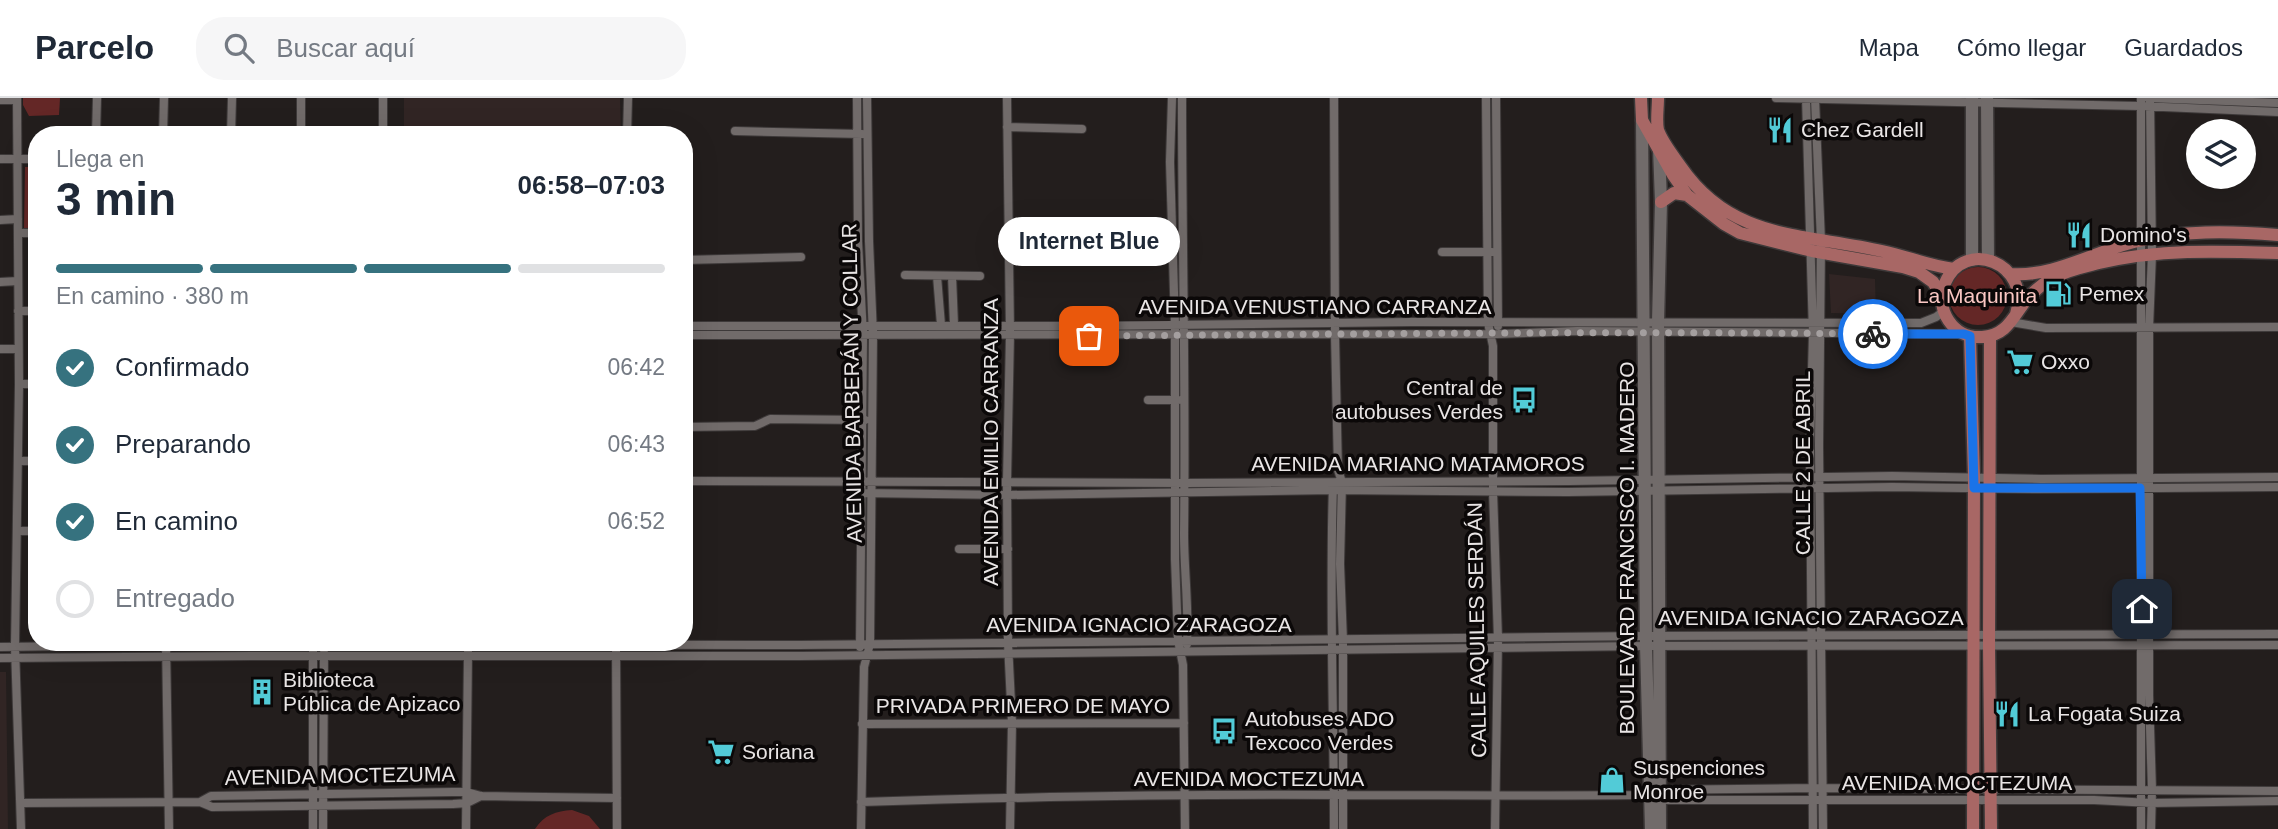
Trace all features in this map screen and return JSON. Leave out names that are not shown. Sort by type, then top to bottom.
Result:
[{"type":"main road","name":"BOULEVARD FRANCISCO I. MADERO","points":[[1641,98],[1652,327],[1651,829]]},
{"type":"main road","name":"BOULEVARD FRANCISCO I. MADERO","points":[[1652,327],[1661,202],[1658,98]]},
{"type":"main road","points":[[1972,100],[1972,260]]},
{"type":"main road","points":[[1987,100],[1988,260]]},
{"type":"main road","points":[[1642,120],[1659,153],[1687,195],[1715,218],[1740,233],[1817,246],[1881,250],[1954,269]]},
{"type":"main road","points":[[1658,130],[1691,181],[1707,198],[1731,216],[1817,246],[1919,272],[1933,282],[1941,295],[1948,320],[1967,335],[1990,336],[1998,333],[2014,318],[2028,298],[2053,278],[2079,268],[2147,254],[2196,251],[2278,253]]},
{"type":"main road","points":[[1661,202],[1674,193],[1687,195]]},
{"type":"main road","points":[[2011,274],[2042,274],[2147,239],[2229,231],[2278,235]]},
{"type":"main road","points":[[1941,295],[1945,281],[1954,269],[1972,260],[1988,260],[1997,263],[2011,274],[2020,298],[2014,318]]},
{"type":"main road","points":[[1967,335],[1974,483],[1973,829]]},
{"type":"main road","points":[[1990,336],[1991,829]]},
{"type":"main road","name":"BOULEVARD FRANCISCO I. MADERO","points":[[1652,795],[1660,829]]},
{"type":"street","points":[[96,126],[97,98]]},
{"type":"street","points":[[163,126],[164,98]]},
{"type":"street","points":[[231,126],[232,98]]},
{"type":"street","points":[[301,98],[301,126]]},
{"type":"street","points":[[383,98],[383,126]]},
{"type":"street","points":[[627,126],[628,98]]},
{"type":"street","name":"AVENIDA BARBERÁN Y COLLAR","points":[[857,98],[862,330],[860,644],[864,655],[861,829]]},
{"type":"street","name":"AVENIDA BARBERÁN Y COLLAR","points":[[864,655],[870,644],[873,493],[873,330],[866,98]]},
{"type":"street","name":"AVENIDA EMILIO CARRANZA","points":[[1007,98],[1010,330],[1008,654],[1012,723],[1010,829]]},
{"type":"street","points":[[1172,98],[1170,162],[1186,325],[1185,483],[1180,493],[1174,559],[1181,591]]},
{"type":"street","points":[[1182,98],[1174,400],[1175,483],[1180,493],[1184,559],[1181,591],[1185,829]]},
{"type":"street","points":[[1334,98],[1335,335],[1339,470],[1330,564],[1333,641],[1338,651]]},
{"type":"street","name":"CALLE AQUILES SERDÁN","points":[[1486,98],[1498,252],[1493,323]]},
{"type":"street","name":"CALLE AQUILES SERDÁN","points":[[1495,829],[1497,643],[1493,491],[1494,334],[1488,252],[1496,98]]},
{"type":"street","points":[[1776,98],[2146,101],[2223,105],[2278,112]]},
{"type":"street","points":[[0,100],[17,99],[19,461],[15,658],[21,829]]},
{"type":"street","name":"CALLE 2 DE ABRIL","points":[[1811,99],[1817,246],[1816,697],[1823,829]]},
{"type":"street","points":[[2145,489],[2150,477],[2146,101]]},
{"type":"street","points":[[2223,105],[2278,103]]},
{"type":"street","points":[[1007,127],[1082,129]]},
{"type":"street","points":[[735,131],[867,134]]},
{"type":"street","points":[[0,159],[28,159]]},
{"type":"street","points":[[0,220],[18,219]]},
{"type":"street","points":[[18,233],[28,233]]},
{"type":"street","points":[[858,241],[869,241]]},
{"type":"street","points":[[1442,252],[1498,252]]},
{"type":"street","points":[[2147,254],[2139,328],[2139,404],[2140,477],[2145,489],[2147,644],[2142,790],[2151,829]]},
{"type":"street","points":[[693,260],[801,257]]},
{"type":"street","points":[[905,275],[980,276]]},
{"type":"street","points":[[937,276],[941,325]]},
{"type":"street","points":[[952,276],[954,326]]},
{"type":"street","points":[[0,282],[18,281]]},
{"type":"street","points":[[18,312],[28,311]]},
{"type":"street","name":"AVENIDA VENUSTIANO CARRANZA","points":[[693,334],[756,331],[1010,330],[1335,322],[1493,323],[1577,327],[1817,322],[1921,323],[1944,311]]},
{"type":"street","points":[[2014,318],[2046,328],[2278,327]]},
{"type":"street","points":[[1412,322],[1413,333]]},
{"type":"street","points":[[1442,323],[1443,333]]},
{"type":"street","points":[[1741,323],[1742,334]]},
{"type":"street","points":[[1262,324],[1262,335]]},
{"type":"street","name":"AVENIDA VENUSTIANO CARRANZA","points":[[873,330],[941,325],[1089,336],[1335,335],[1494,334],[1577,327]]},
{"type":"street","points":[[1088,326],[1089,336]]},
{"type":"street","name":"AVENIDA VENUSTIANO CARRANZA","points":[[693,327],[756,331]]},
{"type":"street","name":"AVENIDA VENUSTIANO CARRANZA","points":[[1652,327],[1742,334],[1967,335]]},
{"type":"street","points":[[0,349],[18,349]]},
{"type":"street","points":[[19,384],[28,384]]},
{"type":"street","points":[[1148,400],[1185,400]]},
{"type":"street","points":[[2139,404],[2149,404]]},
{"type":"street","points":[[693,426],[755,426],[770,419],[872,421]]},
{"type":"street","points":[[19,461],[28,461]]},
{"type":"street","points":[[1892,476],[1892,487]]},
{"type":"street","name":"AVENIDA MARIANO MATAMOROS","points":[[693,481],[1185,483],[1337,486],[1413,491],[1652,485],[1714,478],[1892,476],[1974,483]]},
{"type":"street","points":[[2223,477],[2223,488]]},
{"type":"street","name":"AVENIDA MARIANO MATAMOROS","points":[[861,493],[1180,493],[1413,481],[1493,480],[1652,485],[1714,490],[1815,489],[2041,479],[2278,477]]},
{"type":"street","points":[[1714,478],[1714,490]]},
{"type":"street","points":[[1761,479],[1761,489]]},
{"type":"street","points":[[2041,479],[2041,489]]},
{"type":"street","points":[[1413,481],[1413,491]]},
{"type":"street","points":[[941,482],[941,493]]},
{"type":"street","points":[[1092,482],[1092,494]]},
{"type":"street","name":"AVENIDA MARIANO MATAMOROS","points":[[1990,483],[2041,489],[2278,487]]},
{"type":"street","points":[[1337,486],[1343,641],[1338,651],[1339,795],[1343,829]]},
{"type":"street","points":[[17,531],[28,531]]},
{"type":"street","points":[[959,549],[1008,549]]},
{"type":"street","points":[[1174,559],[1184,559]]},
{"type":"street","points":[[861,564],[872,564]]},
{"type":"street","points":[[1330,564],[1340,564]]},
{"type":"street","points":[[2046,634],[2047,644]]},
{"type":"street","name":"AVENIDA IGNACIO ZARAGOZA","points":[[1989,640],[2046,634],[2278,634]]},
{"type":"street","points":[[2091,634],[2091,645]]},
{"type":"street","points":[[1749,636],[1750,647]]},
{"type":"street","name":"AVENIDA IGNACIO ZARAGOZA","points":[[1497,643],[1573,648],[1749,636],[1816,636],[2091,645],[2278,645]]},
{"type":"street","points":[[1573,638],[1573,648]]},
{"type":"street","name":"AVENIDA IGNACIO ZARAGOZA","points":[[1183,646],[1260,651],[1338,651],[1573,638],[1750,647],[1975,640]]},
{"type":"street","points":[[1259,641],[1260,651]]},
{"type":"street","name":"AVENIDA IGNACIO ZARAGOZA","points":[[0,658],[1008,654],[1259,641],[1343,641],[1416,645]]},
{"type":"street","name":"AVENIDA IGNACIO ZARAGOZA","points":[[693,643],[1058,643],[1097,648]]},
{"type":"street","points":[[942,643],[942,654]]},
{"type":"street","points":[[1058,643],[1058,653]]},
{"type":"street","name":"AVENIDA IGNACIO ZARAGOZA","points":[[0,647],[28,646]]},
{"type":"street","points":[[80,651],[80,657]]},
{"type":"street","points":[[166,651],[169,829]]},
{"type":"street","points":[[251,651],[251,656]]},
{"type":"street","points":[[313,651],[313,829]]},
{"type":"street","points":[[323,829],[324,651]]},
{"type":"street","points":[[380,651],[380,656]]},
{"type":"street","points":[[466,829],[468,651]]},
{"type":"street","points":[[535,651],[535,656]]},
{"type":"street","points":[[616,651],[617,829]]},
{"type":"street","name":"PRIVADA PRIMERO DE MAYO","points":[[862,724],[1184,723]]},
{"type":"street","points":[[2141,829],[2152,790],[2145,740]]},
{"type":"street","name":"CALLE 2 DE ABRIL","points":[[1813,829],[1817,741]]},
{"type":"street","name":"AVENIDA MOCTEZUMA","points":[[861,802],[1185,796],[1652,795],[1714,789],[1813,788],[1920,790],[2046,799],[2142,790],[2278,791]]},
{"type":"street","points":[[1714,789],[1714,800]]},
{"type":"street","points":[[1777,789],[1777,799]]},
{"type":"street","points":[[2200,789],[2200,801]]},
{"type":"street","points":[[1852,790],[1852,800]]},
{"type":"street","points":[[1920,790],[1920,801]]},
{"type":"street","points":[[2046,790],[2046,799]]},
{"type":"street","name":"AVENIDA MOCTEZUMA","points":[[1991,795],[2046,790],[2147,803],[2278,801]]},
{"type":"street","points":[[2250,790],[2251,800]]},
{"type":"street","name":"AVENIDA MOCTEZUMA","points":[[201,802],[211,796],[467,792],[481,796],[617,798]]},
{"type":"street","points":[[374,804],[375,793]]},
{"type":"street","points":[[264,795],[265,806]]},
{"type":"street","points":[[1334,829],[1339,795]]},
{"type":"street","name":"AVENIDA MOCTEZUMA","points":[[1652,795],[1714,800],[1920,801],[1973,795]]},
{"type":"street","name":"AVENIDA MOCTEZUMA","points":[[21,803],[201,802],[212,807],[467,803],[481,796]]},
{"type":"shaded area","points":[[404,98],[620,98],[621,126],[404,126]]},
{"type":"shaded area","points":[[1829,274],[1875,279],[1876,314],[1831,313]]},
{"type":"shaded area","points":[[0,672],[6,672],[8,829],[0,829]]},
{"type":"green space","points":[[23,98],[60,98],[59,115],[29,116],[23,105]]},
{"type":"green space","points":[[25,167],[28,167],[28,230],[24,230]]},
{"type":"green space","name":"La Maquinita","points":[[1978,267],[1989,269],[2002,280],[2007,296],[2005,307],[1994,320],[1978,325],[1967,323],[1954,312],[1949,296],[1951,285],[1962,272]]},
{"type":"green space","points":[[572,810],[589,816],[600,829],[535,829],[542,820],[551,815]]},
{"type":"way so far","points":[[1089,336],[1498,334],[1577,331],[1873,334]]},
{"type":"place","name":"Chez Gardell","points":[[1780,130]]},
{"type":"place","name":"Domino's","points":[[2079,235]]},
{"type":"place","name":"Pemex","points":[[2058,294]]},
{"type":"place","name":"Internet Blue","points":[[1089,336]]},
{"type":"place","name":"Oxxo","points":[[2020,362]]},
{"type":"place","name":"Central de autobuses Verdes","points":[[1524,400]]},
{"type":"place","name":"Biblioteca Pública de Apizaco","points":[[262,692]]},
{"type":"place","name":"La Fogata Suiza","points":[[2007,714]]},
{"type":"place","name":"Autobuses ADO Texcoco Verdes","points":[[1224,731]]},
{"type":"place","name":"Soriana","points":[[721,752]]},
{"type":"place","name":"Suspenciones Monroe","points":[[1612,780]]},
{"type":"route","points":[[1873,334],[1970,336],[1974,488],[2140,488],[2142,609]]}]
